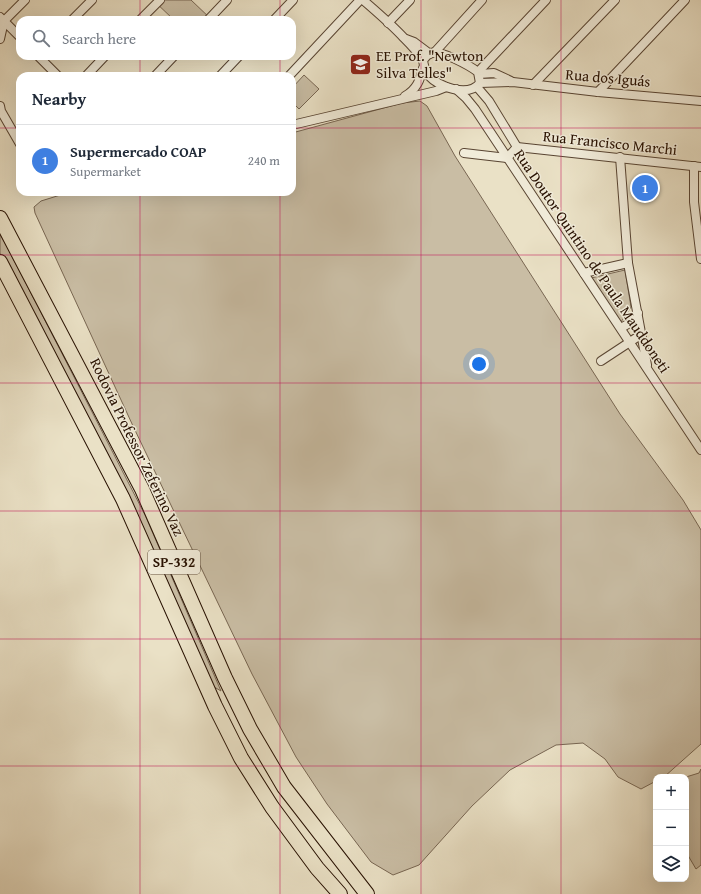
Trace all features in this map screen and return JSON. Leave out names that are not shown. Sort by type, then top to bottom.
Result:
[{"type":"highway","name":"Rodovia Professor Zeferino Vaz","points":[[0,218],[142,489],[225,678],[250,729],[284,787],[367,894]]},
{"type":"highway","name":"SP-332","points":[[0,262],[123,499],[212,700],[241,758],[272,808],[317,868],[340,894]]},
{"type":"street","points":[[0,39],[2,19],[25,0]]},
{"type":"street","points":[[76,16],[92,0]]},
{"type":"street","points":[[144,16],[160,0]]},
{"type":"street","points":[[212,16],[227,0]]},
{"type":"street","points":[[278,16],[293,0]]},
{"type":"street","points":[[294,72],[362,0],[404,38],[423,64],[426,75],[446,87],[456,90]]},
{"type":"street","points":[[388,23],[410,0]]},
{"type":"street","points":[[403,98],[420,82],[423,64],[482,0]]},
{"type":"street","points":[[464,153],[507,158],[517,147],[479,85],[479,73],[546,0]]},
{"type":"street","points":[[533,85],[615,0]]},
{"type":"street","points":[[598,92],[685,0]]},
{"type":"street","points":[[2,19],[16,33]]},
{"type":"street","points":[[404,38],[432,53],[456,59],[479,73]]},
{"type":"street","points":[[42,60],[54,72]]},
{"type":"street","points":[[90,72],[101,60]]},
{"type":"street","points":[[159,72],[170,60]]},
{"type":"street","points":[[224,72],[235,60]]},
{"type":"street","name":"Rua dos Iguás","points":[[479,73],[494,73],[513,82]]},
{"type":"street","name":"Rua dos Iguás","points":[[456,90],[468,90],[479,85],[513,82],[598,92],[701,100]]},
{"type":"street","points":[[296,124],[436,91],[446,87]]},
{"type":"street","name":"Rua Doutor Quintino de Paula Mauddoneti","points":[[456,90],[466,98],[475,109],[629,342],[698,442],[701,450]]},
{"type":"street","points":[[0,106],[1,111],[16,137]]},
{"type":"street","name":"Rua Francisco Marchi","points":[[517,147],[697,166]]},
{"type":"street","points":[[620,158],[628,263],[647,367]]},
{"type":"street","points":[[697,166],[694,202],[701,259]]},
{"type":"street","points":[[584,273],[628,263]]},
{"type":"street","points":[[621,328],[633,321],[638,313]]},
{"type":"street","points":[[601,361],[642,334]]},
{"type":"shaded area","points":[[153,0],[191,0],[208,16],[170,16]]},
{"type":"shaded area","points":[[304,75],[319,89],[299,109],[296,106],[296,84]]},
{"type":"shaded area","points":[[420,101],[427,106],[455,156],[620,414],[683,500],[701,530],[701,744],[667,774],[653,774],[653,783],[641,789],[618,777],[605,759],[583,743],[556,745],[510,770],[472,806],[419,865],[393,875],[371,862],[327,804],[296,757],[252,674],[133,426],[35,213],[34,207],[41,201],[57,196],[296,196],[296,132],[402,103]]},
{"type":"shaded area","points":[[0,233],[145,515],[221,691],[209,684],[0,253]]},
{"type":"shaded area","points":[[625,270],[631,307],[621,322],[591,278]]},
{"type":"shaded area","points":[[701,769],[701,865],[696,869],[689,857],[689,776],[699,773]]},
{"type":"place","name":"EE Prof. \"Newton Silva Telles\"","points":[[360,65]]},
{"type":"place","name":"Supermercado COAP","points":[[645,188]]}]
